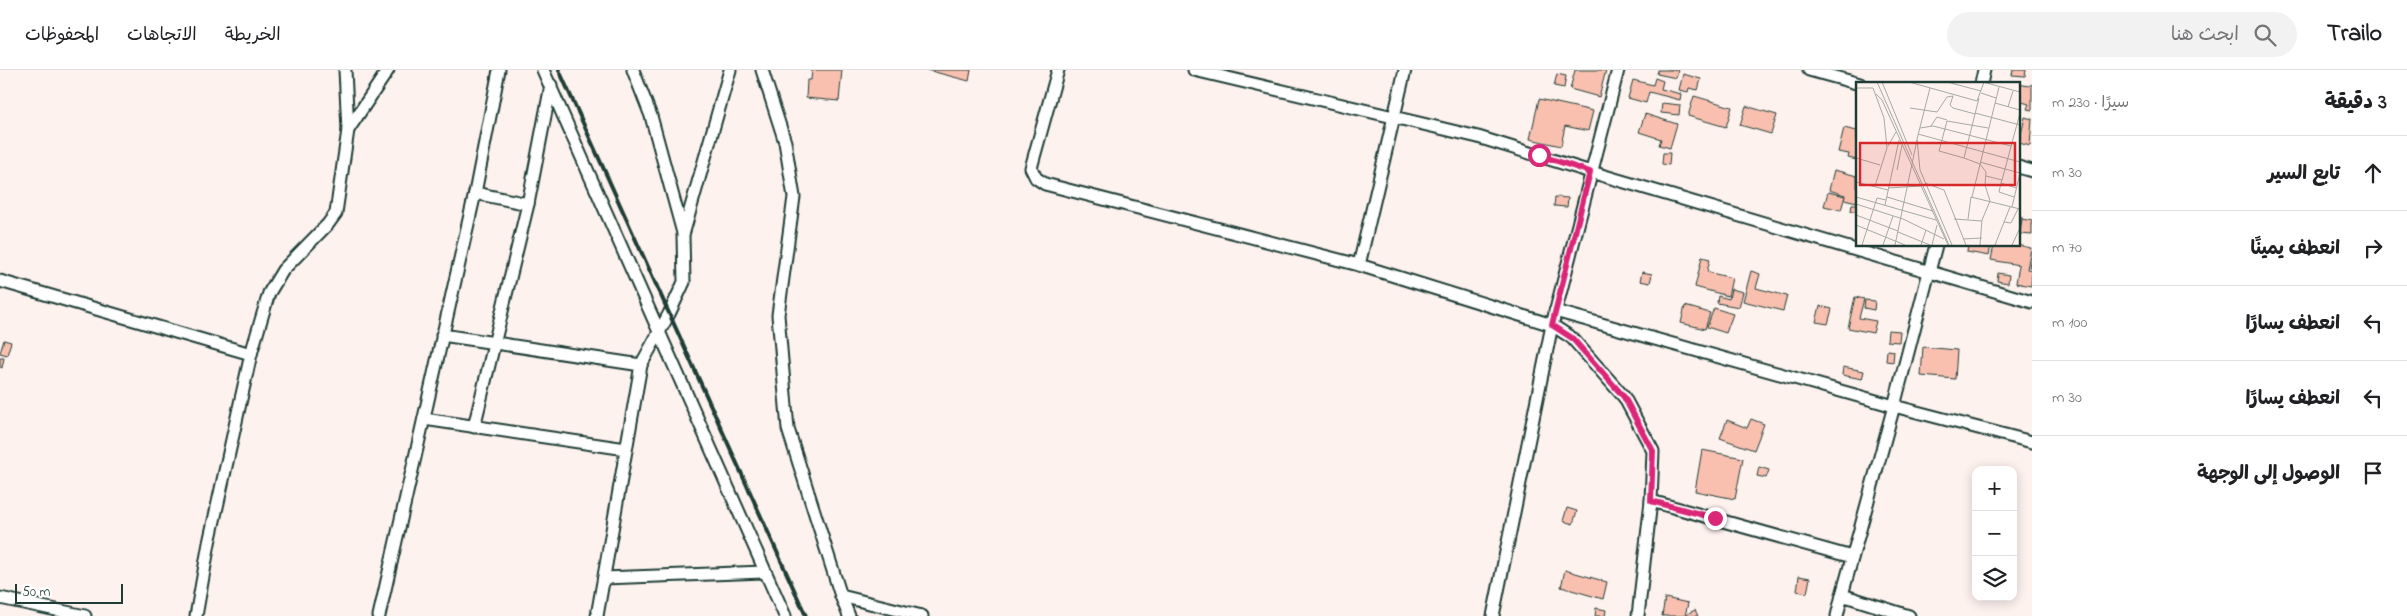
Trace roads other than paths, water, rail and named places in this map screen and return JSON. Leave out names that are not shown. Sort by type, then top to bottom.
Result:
[{"type":"street","points":[[196,616],[209,543],[252,354],[269,293],[283,270],[328,224],[336,213],[348,130],[345,70]]},
{"type":"street","points":[[348,130],[388,70]]},
{"type":"street","points":[[379,616],[475,193],[500,70]]},
{"type":"street","points":[[543,70],[785,616]]},
{"type":"street","points":[[597,616],[641,365],[684,282],[683,235],[651,116],[633,70]]},
{"type":"street","points":[[683,235],[730,70]]},
{"type":"street","points":[[762,70],[785,142],[794,197],[778,315],[788,429],[849,616]]},
{"type":"street","points":[[1058,70],[1031,168],[1036,178],[1045,184],[1359,265],[1552,325],[1572,338],[1624,397],[1653,451],[1651,501],[1638,616]]},
{"type":"street","points":[[1194,70],[1478,137],[1590,172],[2032,302]]},
{"type":"street","points":[[1359,265],[1405,70]]},
{"type":"street","points":[[1493,616],[1555,311],[1618,70]]},
{"type":"street","points":[[1808,70],[1856,83]]},
{"type":"street","points":[[474,427],[528,204],[551,86]]},
{"type":"street","points":[[475,193],[528,204]]},
{"type":"street","points":[[1837,616],[1936,246]]},
{"type":"street","points":[[0,281],[252,354]]},
{"type":"street","points":[[1555,311],[1894,406],[2032,442]]},
{"type":"street","points":[[442,335],[641,365]]},
{"type":"street","points":[[424,419],[626,448]]},
{"type":"street","points":[[1651,501],[1852,557]]},
{"type":"street","points":[[604,578],[764,572]]},
{"type":"street","points":[[1842,595],[1909,616]]},
{"type":"street","points":[[841,596],[922,616]]},
{"type":"street","points":[[0,598],[85,616]]},
{"type":"railway","points":[[559,70],[806,616]]}]
